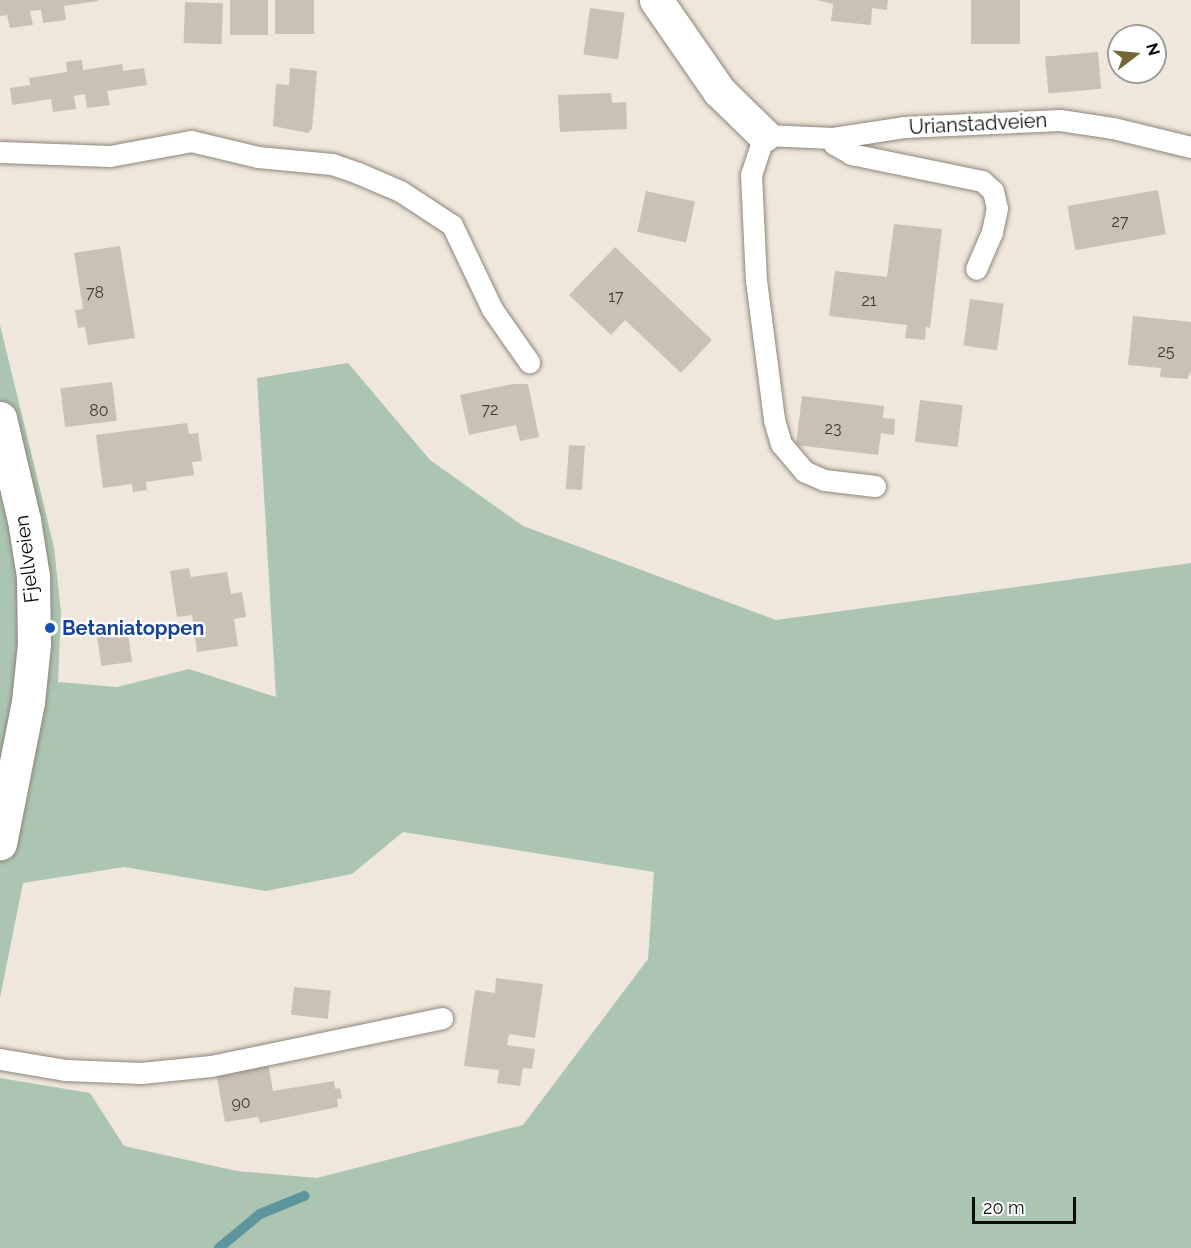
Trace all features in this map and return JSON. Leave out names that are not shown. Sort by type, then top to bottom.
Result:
[{"type":"main road","points":[[656,0],[719,92],[764,135]]},
{"type":"main road","name":"Fjellveien","points":[[0,418],[24,520],[33,576],[34,644],[28,702],[0,843]]},
{"type":"lane","name":"Urianstadveien","points":[[764,135],[833,138],[905,127],[1060,120],[1113,128],[1191,147]]},
{"type":"lane","points":[[764,135],[758,145],[751,175],[756,281],[774,419],[781,444],[804,471],[824,480],[875,486]]},
{"type":"lane","points":[[833,138],[834,144],[851,154],[982,182],[993,191],[998,208],[992,232],[976,269]]},
{"type":"lane","points":[[0,152],[110,156],[181,140],[258,157],[332,164],[358,173],[400,191],[452,225],[492,309],[529,362]]},
{"type":"lane","points":[[0,1059],[66,1070],[153,1072],[211,1066],[442,1018]]},
{"type":"green space","points":[[0,325],[54,547],[61,613],[58,682],[117,687],[189,669],[276,697],[257,378],[348,363],[430,460],[523,526],[776,620],[1191,563],[1191,1248],[0,1248],[0,1078],[90,1093],[124,1146],[237,1171],[317,1178],[523,1125],[648,959],[654,872],[403,832],[352,874],[266,891],[124,867],[23,883],[0,998]]},
{"type":"building","points":[[0,0],[98,1],[64,6],[66,20],[43,23],[41,10],[30,11],[33,25],[10,28],[7,15],[0,16]]},
{"type":"building","points":[[230,0],[268,0],[268,35],[230,35]]},
{"type":"building","points":[[275,0],[314,0],[314,34],[275,34]]},
{"type":"building","points":[[817,0],[888,0],[887,10],[872,8],[871,25],[831,21],[833,4]]},
{"type":"building","points":[[971,0],[1020,0],[1020,44],[971,44]]},
{"type":"building","points":[[185,2],[223,3],[222,44],[184,43]]},
{"type":"building","points":[[590,8],[625,13],[618,59],[583,55]]},
{"type":"building","points":[[1098,52],[1101,89],[1048,93],[1045,57]]},
{"type":"building","points":[[82,60],[83,70],[122,64],[123,71],[144,68],[147,85],[107,91],[110,105],[87,108],[85,94],[74,96],[76,109],[53,112],[51,99],[12,105],[10,88],[30,85],[29,78],[67,72],[66,62]]},
{"type":"building","points":[[290,68],[317,71],[312,129],[308,133],[273,126],[276,84],[289,85]]},
{"type":"building","points":[[611,93],[612,103],[626,102],[627,129],[560,132],[558,95]]},
{"type":"building","points":[[1158,190],[1166,234],[1075,250],[1067,206]]},
{"type":"building","points":[[646,191],[695,201],[686,242],[637,232]]},
{"type":"building","points":[[894,224],[942,229],[930,328],[926,327],[925,340],[905,338],[907,325],[829,316],[835,271],[887,277]]},
{"type":"building","points":[[120,246],[135,338],[88,345],[85,327],[78,328],[75,310],[83,309],[74,253]]},
{"type":"building","points":[[615,247],[712,340],[681,373],[625,320],[611,335],[569,295]]},
{"type":"building","points":[[970,299],[1004,304],[997,350],[963,346]]},
{"type":"building","points":[[1133,316],[1191,322],[1191,371],[1187,379],[1160,377],[1161,368],[1128,365]]},
{"type":"building","points":[[112,382],[117,421],[65,427],[60,388]]},
{"type":"building","points":[[513,384],[528,384],[539,437],[520,441],[516,425],[469,435],[460,395]]},
{"type":"building","points":[[802,396],[884,406],[883,418],[895,419],[894,435],[881,433],[878,455],[796,445]]},
{"type":"building","points":[[920,400],[963,405],[958,447],[915,442]]},
{"type":"building","points":[[187,423],[189,434],[198,433],[202,461],[192,462],[194,475],[146,482],[147,490],[133,492],[132,484],[103,488],[96,435]]},
{"type":"building","points":[[569,445],[585,446],[582,490],[566,489]]},
{"type":"building","points":[[189,568],[191,577],[227,572],[231,594],[242,592],[246,617],[234,619],[238,646],[197,652],[192,615],[177,617],[170,571]]},
{"type":"building","points":[[127,626],[132,662],[101,666],[96,630]]},
{"type":"building","points":[[496,978],[543,984],[535,1038],[509,1034],[507,1045],[535,1049],[532,1069],[523,1068],[520,1086],[497,1083],[499,1070],[464,1066],[475,990],[495,993]]},
{"type":"building","points":[[294,987],[331,991],[328,1019],[291,1015]]},
{"type":"building","points":[[268,1063],[273,1091],[334,1081],[335,1089],[340,1088],[342,1098],[337,1099],[338,1107],[260,1123],[258,1117],[225,1122],[216,1072]]},
{"type":"waterway","points":[[219,1248],[260,1214],[304,1196]]},
{"type":"place","name":"Betaniatoppen","points":[[50,628]]}]
